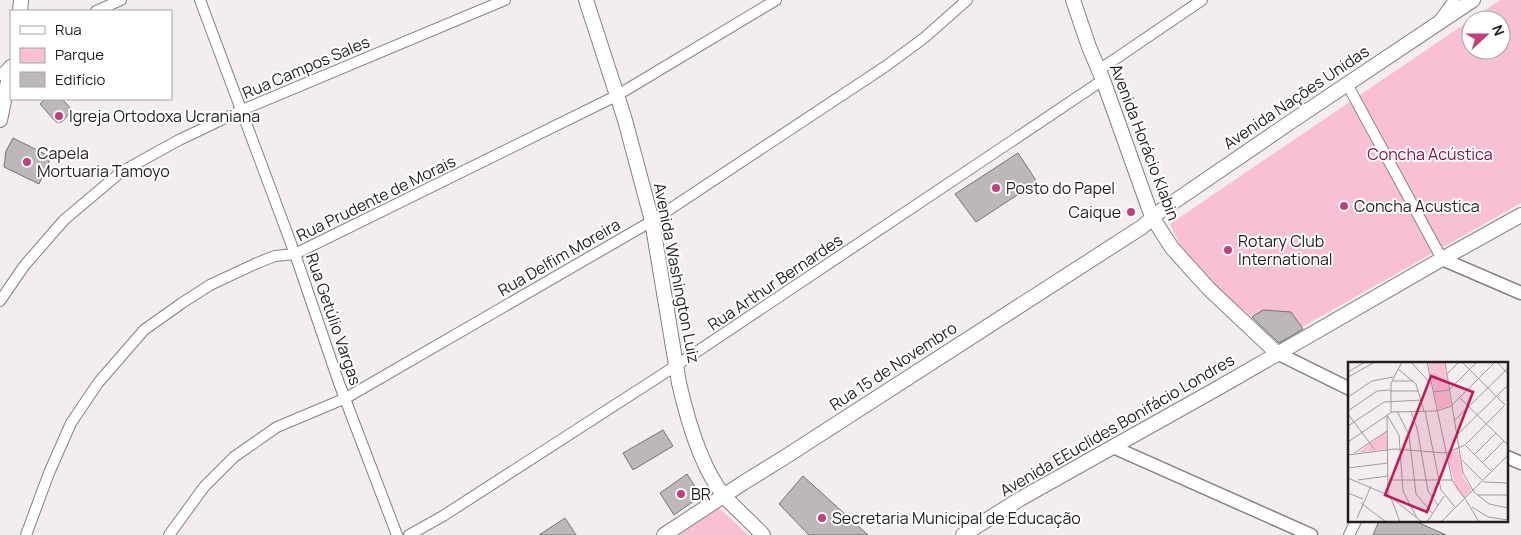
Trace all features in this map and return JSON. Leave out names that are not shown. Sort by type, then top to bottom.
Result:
[{"type":"main road","name":"Avenida Washington Luiz","points":[[586,0],[625,120],[652,221],[685,406],[702,456],[724,496],[763,535]]},
{"type":"main road","name":"Avenida Horácio Klabin","points":[[1072,0],[1152,217],[1172,248],[1209,289],[1277,354]]},
{"type":"main road","name":"Avenida Nações Unidas","points":[[1142,227],[1152,217],[1473,0]]},
{"type":"main road","points":[[0,120],[10,71]]},
{"type":"main road","points":[[1442,259],[1521,215]]},
{"type":"main road","name":"Rua 15 de Novembro","points":[[664,535],[1142,227]]},
{"type":"main road","name":"Avenida EEuclides Bonifácio Londres","points":[[966,535],[1020,499],[1442,259]]},
{"type":"street","points":[[98,10],[121,0]]},
{"type":"street","name":"Rua Getúlio Vargas","points":[[200,0],[296,254],[339,383],[397,535]]},
{"type":"street","name":"Rua Campos Sales","points":[[0,301],[24,266],[64,220],[121,172],[179,140],[242,110],[505,0]]},
{"type":"street","name":"Rua Prudente de Morais","points":[[26,535],[49,472],[72,423],[98,384],[144,330],[210,285],[257,262],[276,256],[296,254],[616,96],[776,0]]},
{"type":"street","name":"Rua Delfim Moreira","points":[[169,535],[204,487],[234,456],[278,427],[346,398],[652,221],[886,66],[924,38],[967,0]]},
{"type":"street","name":"Rua Arthur Bernardes","points":[[409,535],[443,516],[677,365],[1101,75],[1202,0]]},
{"type":"street","points":[[1435,26],[1454,0]]},
{"type":"street","points":[[0,75],[10,67]]},
{"type":"street","points":[[1347,84],[1442,259],[1521,293]]},
{"type":"street","name":"Avenida Horácio Klabin","points":[[1277,354],[1348,388]]},
{"type":"street","points":[[1113,447],[1311,535]]},
{"type":"street","points":[[1508,457],[1521,463]]},
{"type":"street","points":[[1350,535],[1356,522]]},
{"type":"green space","name":"Concha Acústica","points":[[1500,0],[1521,0],[1521,203],[1281,339],[1191,269],[1170,224],[1461,26],[1461,60],[1511,60],[1511,10],[1485,10]]},
{"type":"green space","points":[[715,504],[748,535],[670,535]]},
{"type":"building","name":"Igreja Ortodoxa Ucraniana","points":[[44,100],[63,100],[72,110],[62,122],[56,122],[40,104]]},
{"type":"building","name":"Capela Mortuaria Tamoyo","points":[[13,138],[51,157],[39,184],[4,167],[6,151]]},
{"type":"building","name":"Posto do Papel","points":[[1018,153],[1037,182],[976,222],[955,194]]},
{"type":"building","points":[[1263,310],[1291,312],[1303,329],[1279,343],[1252,317]]},
{"type":"building","points":[[663,430],[673,446],[633,470],[623,453]]},
{"type":"building","name":"BR","points":[[687,474],[701,496],[674,515],[660,493]]},
{"type":"building","name":"Secretaria Municipal de Educação","points":[[803,476],[868,535],[809,535],[779,504]]},
{"type":"building","points":[[565,518],[576,535],[539,535]]},
{"type":"building","points":[[1379,522],[1417,522],[1446,535],[1373,535]]},
{"type":"place","name":"Igreja Ortodoxa Ucraniana","points":[[59,116]]},
{"type":"place","name":"Capela Mortuaria Tamoyo","points":[[27,162]]},
{"type":"place","name":"Posto do Papel","points":[[996,188]]},
{"type":"place","name":"Concha Acustica","points":[[1344,206]]},
{"type":"place","name":"Caique","points":[[1131,212]]},
{"type":"place","name":"Rotary Club International","points":[[1228,250]]},
{"type":"place","name":"BR","points":[[681,494]]},
{"type":"place","name":"Secretaria Municipal de Educação","points":[[822,518]]}]
